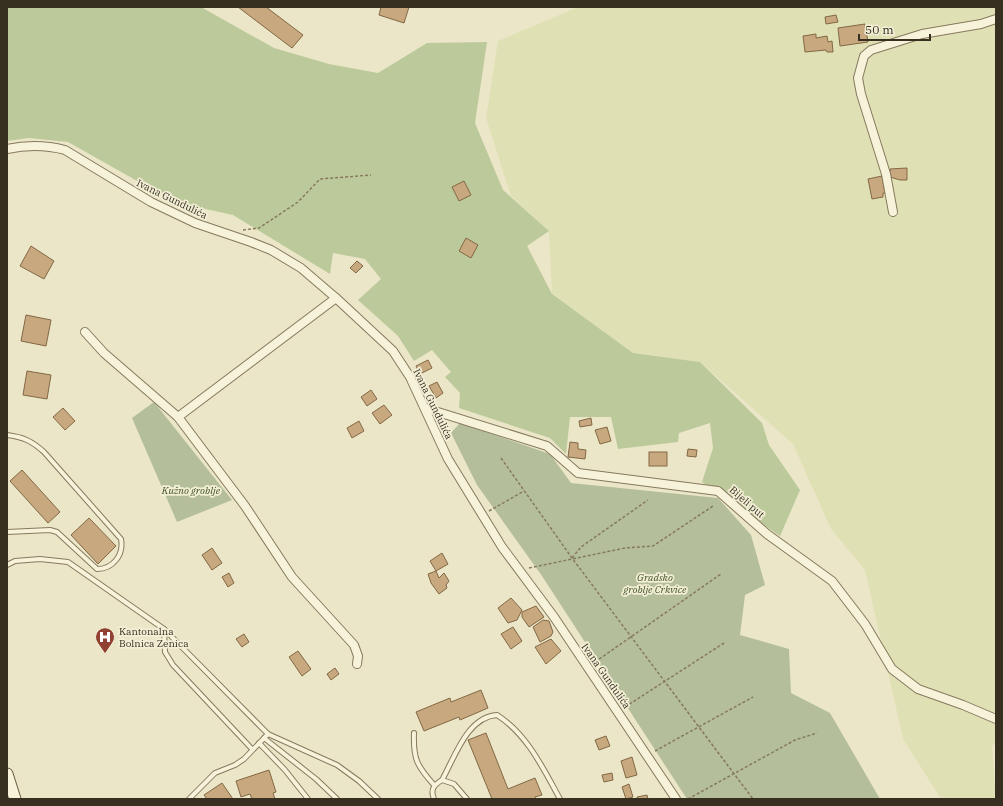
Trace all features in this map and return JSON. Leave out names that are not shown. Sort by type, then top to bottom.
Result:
[{"type":"main road","points":[[7,774],[15,799]]},
{"type":"street","points":[[893,212],[886,174],[861,94],[858,78],[864,56],[871,50],[922,34],[981,24],[996,19]]},
{"type":"street","name":"Ivana Gundulića","points":[[7,149],[21,146],[52,146],[65,150],[151,202],[196,224],[223,232],[271,250],[301,268],[393,351],[410,377],[448,459],[482,515],[618,711],[676,799]]},
{"type":"street","points":[[178,417],[336,298]]},
{"type":"street","points":[[86,332],[104,353],[178,417],[246,506],[292,577],[354,645],[358,656],[357,664]]},
{"type":"street","name":"Bijeli put","points":[[425,408],[547,446],[578,473],[718,491],[768,534],[832,581],[865,624],[892,669],[918,690],[963,705],[996,719]]},
{"type":"lane","points":[[7,434],[24,437],[33,442],[44,452],[121,539],[123,547],[113,563],[103,569],[97,569],[57,532],[50,530],[7,532]]},
{"type":"lane","points":[[7,565],[15,561],[40,558],[68,562],[164,629],[268,734],[337,765],[359,781],[378,799]]},
{"type":"lane","points":[[164,629],[165,652],[173,665],[252,749]]},
{"type":"lane","points":[[434,799],[431,793],[434,785],[442,780],[464,739],[478,720],[488,716],[497,715],[520,733],[560,799]]},
{"type":"lane","points":[[414,733],[415,756],[420,769],[434,785]]},
{"type":"lane","points":[[189,799],[191,795],[215,773],[236,766],[268,734]]},
{"type":"lane","points":[[264,738],[316,779],[337,799]]},
{"type":"lane","points":[[259,742],[285,770],[308,799]]},
{"type":"lane","points":[[442,780],[454,784],[467,799]]},
{"type":"lane","points":[[191,795],[194,799]]},
{"type":"path","points":[[223,232],[259,228],[298,202],[320,179],[371,175]]},
{"type":"path","points":[[501,458],[572,558],[753,799]]},
{"type":"path","points":[[482,515],[524,491]]},
{"type":"path","points":[[572,558],[581,547],[648,500]]},
{"type":"path","points":[[520,571],[572,558],[625,548],[653,546],[713,506]]},
{"type":"path","points":[[587,667],[721,574]]},
{"type":"path","points":[[618,711],[724,643]]},
{"type":"path","points":[[648,756],[753,697]]},
{"type":"path","points":[[688,799],[795,740],[817,733]]},
{"type":"green space","points":[[7,7],[201,7],[274,48],[329,64],[378,73],[427,43],[487,42],[475,123],[503,190],[549,231],[527,246],[552,294],[633,353],[700,362],[762,423],[769,445],[800,490],[780,536],[702,482],[713,448],[710,423],[679,433],[678,442],[618,449],[611,417],[570,417],[566,454],[550,438],[459,408],[460,393],[445,377],[451,372],[432,350],[414,361],[398,336],[358,300],[381,279],[365,259],[333,253],[330,274],[233,215],[192,206],[155,191],[68,142],[29,138],[7,141]]},
{"type":"green space","points":[[578,7],[996,7],[996,740],[992,747],[996,799],[941,799],[903,739],[865,570],[831,529],[793,444],[700,362],[633,353],[552,294],[549,231],[511,196],[486,118],[498,41]]},
{"type":"green space","name":"Kužno groblje","points":[[154,402],[232,500],[177,522],[132,418]]},
{"type":"green space","name":"Gradsko groblje Crkvice","points":[[460,423],[550,454],[571,483],[718,498],[751,535],[765,585],[745,595],[740,635],[789,649],[791,693],[830,713],[880,799],[687,799],[542,576],[477,485],[451,433]]},
{"type":"building","points":[[238,7],[266,7],[303,35],[292,48]]},
{"type":"building","points":[[381,7],[409,7],[404,23],[379,15]]},
{"type":"building","points":[[836,15],[838,22],[826,24],[825,17]]},
{"type":"building","points":[[865,24],[868,42],[840,46],[838,28]]},
{"type":"building","points":[[816,34],[816,38],[827,36],[828,42],[832,41],[833,52],[827,52],[826,50],[805,52],[803,36]]},
{"type":"building","points":[[907,168],[907,180],[900,180],[890,177],[890,169]]},
{"type":"building","points":[[882,176],[885,193],[883,193],[883,197],[872,199],[868,179]]},
{"type":"building","points":[[464,181],[471,195],[459,201],[452,187]]},
{"type":"building","points":[[466,238],[478,245],[471,258],[459,251]]},
{"type":"building","points":[[31,246],[54,261],[44,279],[20,266]]},
{"type":"building","points":[[357,261],[363,266],[356,273],[350,268]]},
{"type":"building","points":[[26,315],[51,320],[46,346],[21,341]]},
{"type":"building","points":[[428,360],[432,368],[420,374],[416,366]]},
{"type":"building","points":[[27,371],[51,375],[47,399],[23,395]]},
{"type":"building","points":[[437,382],[443,393],[436,398],[429,386]]},
{"type":"building","points":[[371,390],[377,399],[367,406],[361,397]]},
{"type":"building","points":[[384,405],[392,415],[380,424],[372,413]]},
{"type":"building","points":[[63,408],[75,421],[65,430],[53,417]]},
{"type":"building","points":[[591,418],[592,425],[580,427],[579,421]]},
{"type":"building","points":[[359,421],[364,431],[352,438],[347,428]]},
{"type":"building","points":[[607,427],[611,441],[600,444],[595,430]]},
{"type":"building","points":[[570,442],[578,443],[578,449],[586,450],[585,459],[568,457]]},
{"type":"building","points":[[688,449],[697,450],[696,457],[687,456]]},
{"type":"building","points":[[649,452],[667,452],[667,466],[649,466]]},
{"type":"building","points":[[22,470],[60,512],[48,523],[10,481]]},
{"type":"building","points":[[89,518],[116,546],[98,564],[71,535]]},
{"type":"building","points":[[212,548],[222,563],[212,570],[202,555]]},
{"type":"building","points":[[442,553],[448,564],[436,571],[430,561]]},
{"type":"building","points":[[436,571],[439,578],[444,573],[449,581],[446,585],[447,588],[439,594],[431,583],[428,574]]},
{"type":"building","points":[[229,573],[234,583],[228,587],[222,577]]},
{"type":"building","points":[[511,598],[522,610],[517,620],[508,623],[498,608]]},
{"type":"building","points":[[536,606],[544,617],[529,627],[522,617],[522,612]]},
{"type":"building","points":[[543,620],[549,621],[553,632],[551,636],[540,642],[533,627]]},
{"type":"building","points":[[513,627],[522,641],[511,649],[501,634]]},
{"type":"building","points":[[244,634],[249,642],[242,647],[236,639]]},
{"type":"building","points":[[551,639],[561,651],[546,664],[535,647]]},
{"type":"building","points":[[298,651],[311,669],[302,676],[289,657]]},
{"type":"building","points":[[335,668],[339,674],[331,680],[327,674]]},
{"type":"building","points":[[481,690],[488,708],[460,720],[459,717],[424,731],[416,712],[450,698],[451,702]]},
{"type":"building","points":[[486,733],[508,789],[535,778],[542,795],[535,797],[536,799],[492,799],[468,740]]},
{"type":"building","points":[[606,736],[610,746],[599,750],[595,740]]},
{"type":"building","points":[[632,757],[637,775],[626,778],[621,761]]},
{"type":"building","points":[[269,770],[276,792],[273,793],[275,799],[252,799],[250,794],[241,797],[236,781]]},
{"type":"building","points":[[612,773],[613,780],[604,782],[602,775]]},
{"type":"building","points":[[222,783],[233,799],[207,799],[204,795]]},
{"type":"building","points":[[629,784],[633,797],[626,799],[622,787]]},
{"type":"building","points":[[647,795],[648,799],[637,799],[637,797]]},
{"type":"place","name":"Kantonalna Bolnica Zenica","points":[[105,654]]}]
